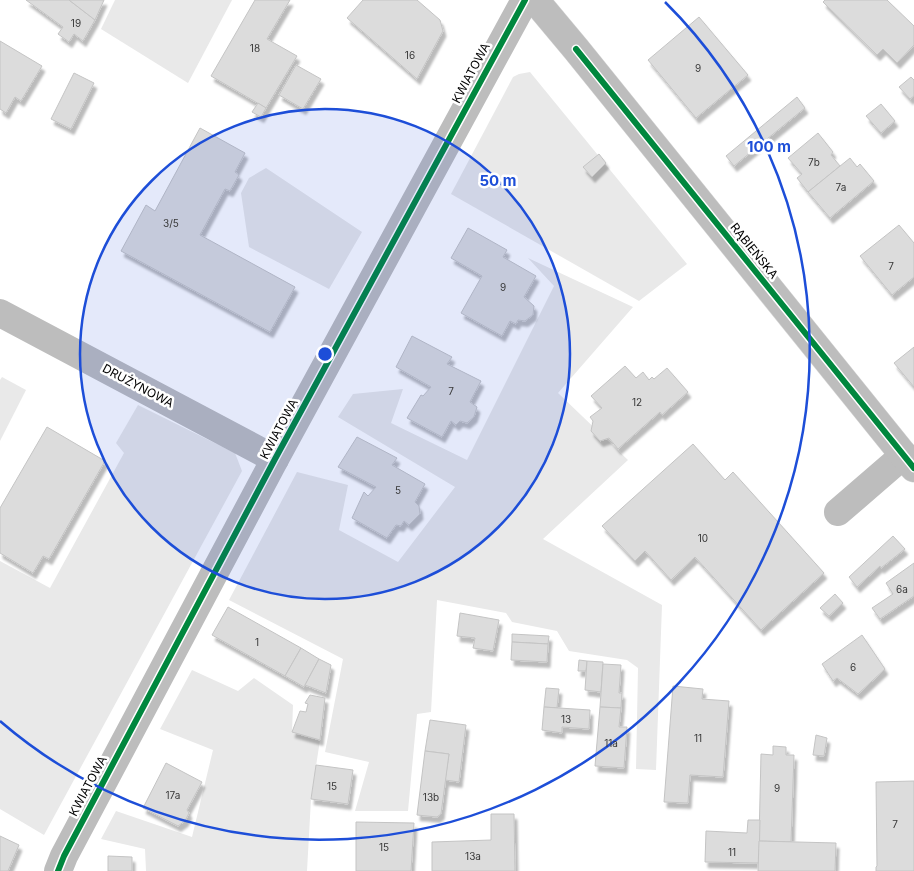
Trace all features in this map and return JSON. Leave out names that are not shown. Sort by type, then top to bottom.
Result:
[{"type":"street","name":"KWIATOWA","points":[[58,871],[64,856],[275,459],[525,0]]},
{"type":"street","name":"RĄBIEŃSKA","points":[[534,0],[576,49],[909,461]]},
{"type":"street","name":"DRUŻYNOWA","points":[[0,313],[275,459]]},
{"type":"street","points":[[838,512],[909,461]]},
{"type":"shaded area","points":[[115,0],[232,0],[188,83],[101,29]]},
{"type":"shaded area","points":[[530,72],[687,264],[639,301],[451,194],[513,77]]},
{"type":"shaded area","points":[[266,168],[362,232],[329,289],[249,247],[241,193],[249,178]]},
{"type":"shaded area","points":[[528,258],[633,307],[558,393],[628,460],[543,539],[662,605],[656,770],[636,769],[638,668],[627,660],[569,651],[557,631],[512,622],[506,613],[437,600],[431,712],[417,714],[408,811],[355,811],[369,762],[325,752],[343,659],[229,600],[297,472],[348,485],[339,530],[398,562],[455,487],[338,417],[353,394],[403,389],[391,423],[467,460],[554,286]]},
{"type":"shaded area","points":[[2,377],[26,390],[0,441],[0,380]]},
{"type":"shaded area","points":[[138,405],[235,453],[242,471],[44,835],[0,809],[0,561],[50,588],[124,453],[116,443]]},
{"type":"shaded area","points":[[192,670],[238,691],[254,678],[293,705],[292,732],[320,740],[311,799],[307,871],[146,871],[145,849],[101,839],[116,811],[192,837],[213,750],[160,729]]},
{"type":"building","points":[[26,0],[69,0],[95,20],[83,41],[74,34],[69,42],[58,34],[63,27]]},
{"type":"building","points":[[69,0],[104,0],[95,20]]},
{"type":"building","points":[[255,0],[290,0],[267,39],[297,56],[266,108],[211,76]]},
{"type":"building","points":[[363,0],[417,0],[440,20],[443,31],[417,79],[347,18]]},
{"type":"building","points":[[825,0],[887,0],[914,26],[914,45],[897,63],[883,49],[877,55],[823,2]]},
{"type":"building","points":[[699,17],[748,75],[696,118],[648,60]]},
{"type":"building","points":[[0,41],[42,66],[21,101],[15,97],[6,113],[0,109]]},
{"type":"building","points":[[296,65],[321,79],[303,109],[279,95]]},
{"type":"building","points":[[74,73],[94,83],[71,129],[51,119]]},
{"type":"building","points":[[911,77],[914,80],[914,96],[910,99],[899,87]]},
{"type":"building","points":[[797,97],[805,108],[734,166],[726,156]]},
{"type":"building","points":[[258,103],[266,108],[261,117],[252,112]]},
{"type":"building","points":[[881,104],[895,121],[881,133],[866,116]]},
{"type":"building","points":[[200,128],[245,153],[235,172],[239,175],[230,191],[225,189],[200,235],[295,287],[270,332],[121,251],[146,205],[155,211]]},
{"type":"building","points":[[818,133],[833,152],[831,155],[840,166],[808,192],[797,178],[802,174],[788,158]]},
{"type":"building","points":[[599,154],[606,163],[592,177],[583,167]]},
{"type":"building","points":[[850,158],[857,167],[860,164],[874,181],[830,218],[808,192]]},
{"type":"building","points":[[899,225],[914,243],[914,277],[892,295],[860,256]]},
{"type":"building","points":[[468,228],[507,250],[503,257],[536,276],[524,297],[534,306],[533,315],[525,321],[518,320],[516,324],[510,321],[502,336],[461,313],[482,276],[451,258]]},
{"type":"building","points":[[412,336],[452,357],[447,364],[481,381],[470,402],[477,407],[474,417],[467,423],[460,421],[456,425],[451,421],[442,437],[407,418],[421,395],[423,396],[431,387],[396,367]]},
{"type":"building","points":[[914,347],[914,387],[894,363]]},
{"type":"building","points":[[625,366],[636,378],[643,372],[649,380],[652,377],[654,379],[667,368],[688,392],[662,415],[660,412],[618,449],[609,438],[600,441],[591,431],[593,421],[590,417],[602,408],[591,396]]},
{"type":"building","points":[[47,427],[105,461],[49,559],[43,556],[33,573],[0,553],[0,508]]},
{"type":"building","points":[[357,437],[397,458],[392,465],[425,484],[415,502],[419,506],[420,514],[409,525],[404,521],[401,526],[396,525],[387,538],[352,518],[364,492],[368,496],[376,487],[338,467]]},
{"type":"building","points":[[693,444],[725,480],[733,472],[824,573],[761,630],[695,557],[671,580],[645,551],[635,561],[602,526]]},
{"type":"building","points":[[893,536],[905,549],[881,568],[880,566],[857,587],[849,577]]},
{"type":"building","points":[[914,563],[914,596],[880,619],[872,608],[893,594],[886,583]]},
{"type":"building","points":[[835,594],[843,603],[829,616],[820,608]]},
{"type":"building","points":[[228,607],[301,648],[285,676],[212,635]]},
{"type":"building","points":[[460,613],[499,620],[493,651],[473,648],[475,638],[457,636]]},
{"type":"building","points":[[512,634],[549,636],[548,644],[512,642]]},
{"type":"building","points":[[862,635],[885,669],[858,694],[837,678],[833,681],[822,664]]},
{"type":"building","points":[[512,642],[548,644],[547,662],[511,660]]},
{"type":"building","points":[[301,648],[319,659],[304,687],[285,676]]},
{"type":"building","points":[[319,659],[331,665],[326,693],[305,685]]},
{"type":"building","points":[[579,660],[587,661],[586,671],[578,671]]},
{"type":"building","points":[[587,661],[603,662],[601,692],[585,690]]},
{"type":"building","points":[[603,664],[621,665],[619,693],[622,693],[621,708],[600,707]]},
{"type":"building","points":[[673,686],[703,689],[702,699],[729,701],[723,777],[690,775],[688,803],[664,802]]},
{"type":"building","points":[[546,688],[559,689],[557,708],[544,707]]},
{"type":"building","points":[[310,695],[325,698],[320,740],[292,732],[300,711],[306,712],[308,704],[305,703]]},
{"type":"building","points":[[544,707],[590,710],[589,729],[562,727],[562,733],[542,730]]},
{"type":"building","points":[[600,707],[621,708],[619,727],[627,727],[624,768],[595,766]]},
{"type":"building","points":[[430,720],[466,725],[459,782],[445,780],[449,754],[425,751]]},
{"type":"building","points":[[816,735],[827,738],[824,756],[813,755]]},
{"type":"building","points":[[773,746],[786,747],[786,755],[794,755],[791,842],[759,841],[761,754],[773,755]]},
{"type":"building","points":[[425,751],[449,754],[441,814],[437,817],[417,815]]},
{"type":"building","points":[[166,763],[202,782],[187,810],[189,813],[185,821],[178,826],[143,808]]},
{"type":"building","points":[[316,765],[353,770],[348,804],[311,799]]},
{"type":"building","points":[[914,781],[914,871],[876,871],[876,782]]},
{"type":"building","points":[[491,814],[514,814],[515,871],[432,871],[432,842],[491,840]]},
{"type":"building","points":[[748,820],[760,820],[759,863],[705,862],[706,831],[747,833]]},
{"type":"building","points":[[356,822],[414,823],[411,871],[356,871]]},
{"type":"building","points":[[0,836],[19,845],[8,871],[0,871]]},
{"type":"building","points":[[759,841],[836,843],[835,871],[758,871]]},
{"type":"building","points":[[108,856],[132,857],[132,871],[108,871]]},
{"type":"cycle path","points":[[58,871],[64,856],[275,459],[525,0]]},
{"type":"cycle path","points":[[576,49],[914,468]]}]
